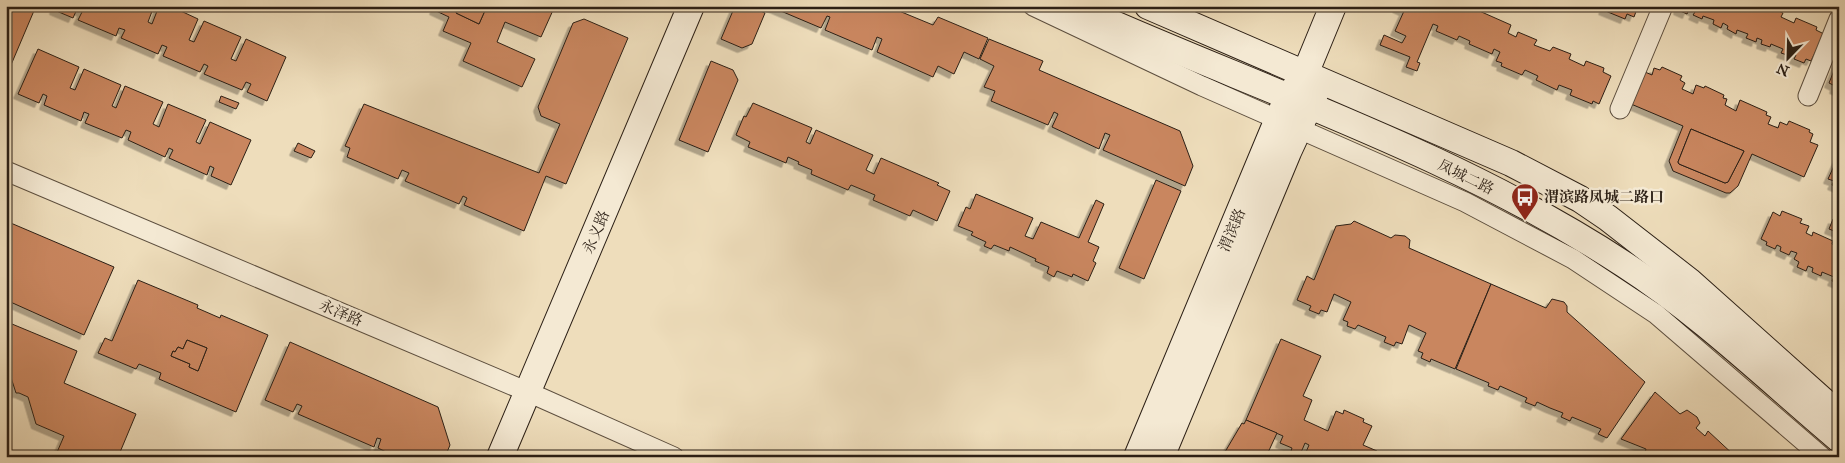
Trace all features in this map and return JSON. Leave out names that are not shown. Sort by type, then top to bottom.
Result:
[{"type":"main road","name":"永义路","points":[[500,457],[691,6]]},
{"type":"main road","name":"凤城二路","points":[[1074,6],[1294,113],[1411,150],[1502,194],[1552,221],[1624,264],[1675,300],[1839,439]]},
{"type":"main road","name":"凤城二路","points":[[1148,6],[1511,163],[1580,199],[1608,218],[1689,281],[1839,415]]},
{"type":"main road","name":"渭滨路","points":[[1313,77],[1333,6]]},
{"type":"main road","name":"渭滨路","points":[[1137,457],[1294,113],[1350,6]]},
{"type":"main road","name":"渭滨路","points":[[1161,457],[1288,152],[1294,113]]},
{"type":"street","points":[[1032,6],[1202,86],[1294,113],[1371,161],[1465,202],[1573,259],[1656,314],[1822,457]]},
{"type":"street","points":[[1620,109],[1663,6]]},
{"type":"street","points":[[1808,96],[1839,19]]},
{"type":"street","name":"永泽路","points":[[6,171],[528,392],[674,457]]},
{"type":"building","points":[[6,6],[36,6],[8,72],[10,73],[6,82]]},
{"type":"building","points":[[55,6],[154,6],[148,22],[152,24],[159,6],[170,6],[198,19],[189,40],[194,42],[204,21],[241,37],[231,59],[236,61],[246,39],[286,57],[267,101],[247,92],[251,84],[246,82],[242,90],[204,74],[208,66],[204,64],[200,72],[163,56],[167,47],[162,45],[158,54],[121,38],[125,30],[119,28],[116,36],[78,20],[82,12],[77,9],[73,18],[54,10]]},
{"type":"building","points":[[436,6],[459,6],[456,13],[479,24],[487,6],[550,6],[554,8],[541,37],[505,22],[497,42],[535,59],[522,87],[463,61],[471,43],[443,31],[449,17],[434,10]]},
{"type":"building","points":[[459,6],[487,6],[479,24],[456,13]]},
{"type":"building","points":[[735,6],[750,6],[765,13],[752,44],[742,48],[721,39]]},
{"type":"building","points":[[769,6],[887,6],[933,25],[938,17],[988,38],[979,59],[964,52],[954,74],[938,66],[933,77],[877,52],[882,39],[877,37],[872,50],[825,30],[830,17],[827,16],[821,28]]},
{"type":"building","points":[[1398,6],[1468,6],[1511,25],[1508,33],[1516,37],[1518,32],[1537,40],[1534,45],[1550,51],[1553,47],[1571,54],[1569,59],[1584,66],[1586,61],[1604,68],[1603,72],[1611,76],[1599,104],[1593,101],[1592,104],[1570,95],[1572,90],[1559,85],[1557,90],[1536,80],[1538,76],[1525,70],[1522,75],[1501,66],[1502,63],[1496,61],[1500,52],[1494,49],[1492,54],[1469,44],[1470,41],[1459,36],[1457,40],[1436,31],[1438,26],[1433,24],[1417,62],[1420,63],[1417,71],[1406,67],[1410,57],[1380,45],[1384,35],[1402,43],[1406,36],[1395,31],[1404,11],[1397,8]]},
{"type":"building","points":[[1605,6],[1638,6],[1634,17],[1627,14],[1625,19],[1603,10]]},
{"type":"building","points":[[1679,6],[1756,6],[1760,8],[1761,6],[1767,6],[1783,13],[1781,17],[1794,23],[1796,18],[1817,27],[1816,30],[1824,34],[1811,61],[1806,59],[1804,63],[1794,59],[1796,55],[1791,53],[1790,56],[1781,53],[1783,49],[1771,44],[1770,47],[1761,44],[1762,40],[1757,38],[1756,42],[1746,38],[1748,34],[1737,30],[1736,34],[1727,29],[1728,26],[1723,23],[1721,28],[1713,24],[1714,20],[1703,16],[1702,19],[1693,15],[1695,12],[1689,9],[1687,14],[1678,10]]},
{"type":"building","points":[[584,19],[628,38],[566,184],[546,176],[524,231],[464,205],[467,198],[463,196],[459,204],[405,181],[409,173],[402,170],[398,179],[347,157],[350,148],[345,146],[364,104],[539,173],[560,124],[541,116],[538,107],[573,23]]},
{"type":"building","points":[[989,39],[1043,61],[1039,70],[1180,131],[1193,166],[1185,186],[1103,150],[1110,135],[1105,133],[1099,149],[1052,127],[1058,114],[1054,112],[1048,125],[991,101],[995,91],[984,87],[994,66],[980,59]]},
{"type":"building","points":[[38,49],[79,67],[70,88],[75,90],[84,69],[121,85],[112,106],[116,108],[125,86],[163,102],[153,124],[159,127],[168,104],[206,120],[196,142],[200,144],[210,122],[251,140],[231,185],[211,176],[214,168],[210,166],[207,175],[169,158],[173,150],[169,148],[165,157],[128,140],[131,132],[126,130],[122,138],[85,123],[89,114],[84,112],[81,121],[44,105],[47,96],[43,94],[39,103],[18,94]]},
{"type":"building","points":[[1839,58],[1839,91],[1834,89],[1835,86],[1829,83]]},
{"type":"building","points":[[711,61],[733,70],[738,80],[708,152],[679,140]]},
{"type":"building","points":[[1662,67],[1682,76],[1680,80],[1685,83],[1682,89],[1693,94],[1696,85],[1704,88],[1705,86],[1724,95],[1723,98],[1727,99],[1725,105],[1736,111],[1740,100],[1767,112],[1766,115],[1771,117],[1768,124],[1778,128],[1780,122],[1787,125],[1789,121],[1810,130],[1809,132],[1813,134],[1810,142],[1818,145],[1804,177],[1752,154],[1738,186],[1730,193],[1673,171],[1669,161],[1683,126],[1631,104],[1645,72],[1652,75],[1654,68],[1660,70]],"holes":[[[1691,129],[1744,151],[1728,182],[1725,183],[1678,162]]]},
{"type":"building","points":[[221,96],[239,103],[236,109],[219,102]]},
{"type":"building","points":[[753,103],[812,128],[806,142],[810,144],[816,130],[873,155],[866,170],[874,174],[881,158],[939,183],[937,185],[950,191],[937,221],[913,210],[910,216],[873,200],[875,195],[851,185],[848,190],[811,174],[812,170],[788,157],[786,163],[748,147],[750,142],[736,135],[744,116],[746,117]]},
{"type":"building","points":[[1691,129],[1744,151],[1728,182],[1725,183],[1679,164],[1678,162]]},
{"type":"building","points":[[298,143],[315,151],[311,158],[294,151]]},
{"type":"building","points":[[1839,155],[1839,188],[1832,185],[1834,181],[1828,179]]},
{"type":"building","points":[[1156,180],[1181,191],[1144,279],[1119,268]]},
{"type":"building","points":[[976,194],[1033,218],[1025,236],[1033,239],[1041,222],[1079,238],[1096,200],[1104,204],[1088,242],[1099,247],[1093,261],[1096,263],[1088,281],[1073,274],[1072,277],[1057,271],[1054,277],[1047,273],[1049,267],[1035,261],[1036,259],[1010,247],[1009,251],[994,245],[991,249],[984,246],[986,242],[971,235],[973,232],[958,226],[966,207],[970,209]]},
{"type":"building","points":[[1782,211],[1802,219],[1800,223],[1809,226],[1806,233],[1812,236],[1813,232],[1833,241],[1832,244],[1839,247],[1839,284],[1832,281],[1834,277],[1822,272],[1821,276],[1812,272],[1813,268],[1808,266],[1806,271],[1797,267],[1799,262],[1794,259],[1797,253],[1791,251],[1789,255],[1780,251],[1781,247],[1777,245],[1775,249],[1766,245],[1767,242],[1761,239],[1773,212],[1780,216]]},
{"type":"building","points":[[1833,219],[1839,222],[1839,233],[1829,229]]},
{"type":"building","points":[[6,221],[114,267],[84,335],[6,300]]},
{"type":"building","points":[[1354,221],[1391,238],[1395,235],[1405,236],[1410,240],[1409,248],[1491,284],[1455,369],[1431,359],[1430,362],[1421,358],[1423,353],[1418,351],[1426,333],[1409,325],[1402,344],[1396,342],[1394,346],[1384,342],[1386,337],[1358,325],[1355,329],[1347,326],[1348,322],[1343,320],[1351,302],[1334,294],[1327,312],[1321,310],[1319,314],[1309,310],[1311,306],[1297,300],[1307,276],[1314,280],[1336,226],[1351,224]]},
{"type":"building","points":[[138,280],[198,305],[197,308],[220,318],[221,315],[268,335],[236,412],[159,379],[161,373],[139,364],[136,369],[98,353],[105,338],[112,341]],"holes":[[[187,340],[207,348],[198,371],[189,367],[190,364],[171,356],[178,347],[183,349]]]},
{"type":"building","points":[[1491,284],[1546,308],[1552,299],[1564,302],[1567,306],[1567,312],[1645,382],[1607,438],[1598,434],[1601,429],[1572,417],[1570,421],[1561,417],[1563,413],[1537,402],[1535,406],[1525,402],[1527,398],[1500,386],[1498,390],[1488,386],[1489,383],[1456,369]]},
{"type":"building","points":[[12,324],[77,351],[64,383],[136,414],[118,457],[55,457],[64,436],[36,424],[28,397],[16,393],[6,362],[6,338]]},
{"type":"building","points":[[1281,339],[1321,356],[1303,396],[1312,400],[1304,420],[1328,431],[1336,411],[1343,414],[1344,410],[1364,419],[1363,422],[1372,426],[1363,445],[1377,451],[1375,457],[1304,457],[1309,445],[1305,443],[1300,455],[1291,451],[1292,448],[1280,443],[1283,436],[1246,420]]},
{"type":"building","points":[[187,340],[207,348],[198,371],[189,367],[190,364],[171,356],[178,347],[183,349]]},
{"type":"building","points":[[290,342],[438,407],[450,445],[445,457],[396,457],[378,448],[381,439],[377,438],[374,447],[298,414],[302,406],[297,404],[293,412],[265,400]]},
{"type":"building","points":[[1655,392],[1680,414],[1687,410],[1697,417],[1700,423],[1696,428],[1705,436],[1708,431],[1736,457],[1644,457],[1646,449],[1621,439]]},
{"type":"building","points":[[1246,420],[1277,433],[1266,457],[1222,457],[1242,423],[1244,424]]},
{"type":"place","name":"渭滨路凤城二路口","points":[[1525,221]]}]
